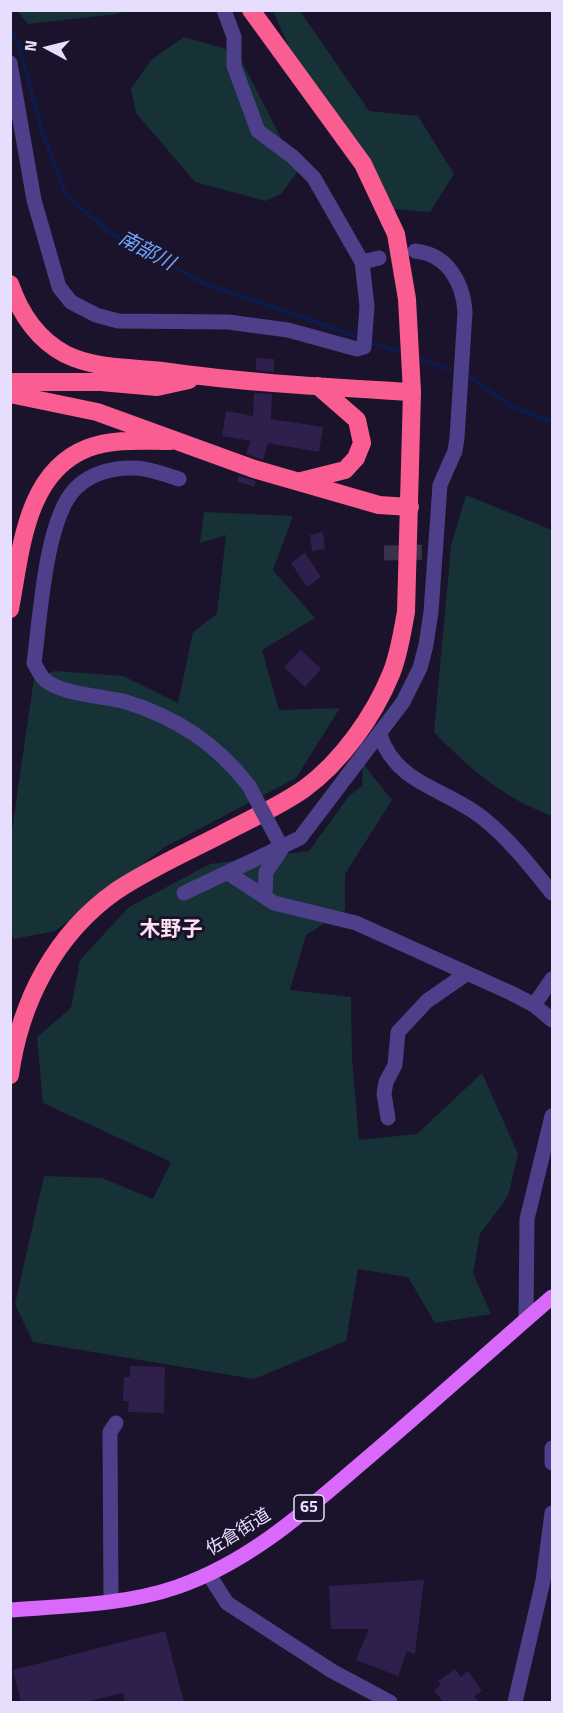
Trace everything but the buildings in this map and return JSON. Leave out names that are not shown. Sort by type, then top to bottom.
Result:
[{"type":"highway","points":[[10,1075],[24,1015],[39,978],[61,944],[90,913],[116,892],[152,870],[277,806],[305,787],[343,750],[360,729],[392,674],[400,646],[406,612],[412,392],[403,267],[396,234],[383,202],[363,164],[251,10]]},
{"type":"highway","points":[[10,284],[31,326],[63,353],[91,363],[199,378],[412,392]]},
{"type":"highway","points":[[11,386],[101,382],[157,387],[199,378]]},
{"type":"highway","points":[[11,386],[97,411],[298,482],[379,505],[410,507]]},
{"type":"highway","points":[[298,482],[345,470],[357,458],[362,443],[357,420],[346,408],[318,386]]},
{"type":"highway","points":[[10,609],[21,552],[36,500],[55,469],[68,458],[95,446],[124,442],[182,442]]},
{"type":"main road","name":"佐倉街道","points":[[10,1610],[111,1600],[175,1588],[209,1575],[252,1551],[306,1511],[552,1297]]},
{"type":"street","points":[[10,63],[34,200],[59,287],[71,302],[96,315],[118,321],[150,323],[184,319],[228,322],[288,330],[357,348],[364,347],[367,341],[368,306],[362,262],[314,178],[293,157],[258,131],[234,66],[234,37],[224,10]]},
{"type":"street","points":[[184,893],[300,838],[380,735],[412,685],[426,645],[431,612],[440,484],[455,451],[457,438],[464,297],[459,283],[443,262],[426,252],[415,251]]},
{"type":"street","points":[[362,262],[379,258]]},
{"type":"street","points":[[179,479],[144,469],[119,468],[99,473],[74,489],[57,522],[49,558],[34,663],[44,679],[51,683],[83,694],[123,702],[191,730],[229,760],[249,786],[282,848]]},
{"type":"street","points":[[380,735],[386,751],[401,771],[483,818],[506,838],[552,893]]},
{"type":"street","points":[[265,896],[266,872],[282,848]]},
{"type":"street","points":[[228,873],[283,907],[356,923],[534,1005],[552,1020]]},
{"type":"street","points":[[388,1118],[384,1094],[386,1082],[395,1065],[398,1032],[427,1002],[466,974]]},
{"type":"street","points":[[534,1005],[552,980]]},
{"type":"street","points":[[526,1319],[527,1219],[552,1116]]},
{"type":"street","points":[[111,1600],[110,1432],[116,1423]]},
{"type":"street","points":[[552,1448],[552,1463]]},
{"type":"street","points":[[515,1702],[543,1581],[552,1513]]},
{"type":"street","points":[[209,1575],[227,1603],[332,1671],[390,1702]]},
{"type":"green space","points":[[17,11],[126,11],[28,24]]},
{"type":"green space","points":[[273,11],[300,11],[369,111],[418,116],[454,174],[430,212],[394,209],[289,47]]},
{"type":"green space","points":[[184,37],[237,52],[298,171],[281,194],[266,201],[195,182],[136,113],[131,89],[151,60]]},
{"type":"green space","points":[[466,495],[552,530],[552,816],[502,791],[474,770],[434,732],[451,546]]},
{"type":"green space","points":[[204,512],[293,516],[273,570],[315,618],[262,650],[279,710],[340,708],[296,778],[165,847],[55,931],[14,939],[11,931],[11,837],[34,678],[55,671],[123,676],[178,703],[193,632],[217,614],[226,535],[200,543]]},
{"type":"green space","points":[[363,764],[392,800],[345,874],[345,910],[306,935],[290,990],[351,997],[352,1058],[359,1140],[417,1134],[482,1073],[518,1154],[508,1196],[480,1234],[473,1273],[491,1314],[435,1323],[408,1277],[358,1269],[346,1341],[254,1379],[33,1342],[15,1304],[44,1176],[102,1178],[153,1199],[171,1162],[43,1103],[37,1037],[71,1008],[80,960],[129,907],[210,864],[309,851],[349,796],[362,786]]},
{"type":"waterway","name":"南部川","points":[[10,30],[18,42],[42,131],[66,195],[109,232],[201,282],[361,338]]},
{"type":"waterway","name":"南部川","points":[[368,341],[399,352]]},
{"type":"waterway","name":"南部川","points":[[421,359],[450,370]]},
{"type":"waterway","name":"南部川","points":[[470,377],[511,406],[552,422]]},
{"type":"tunnel","points":[[384,553],[435,552]]},
{"type":"district","name":"木野子","points":[[171,931]]}]
